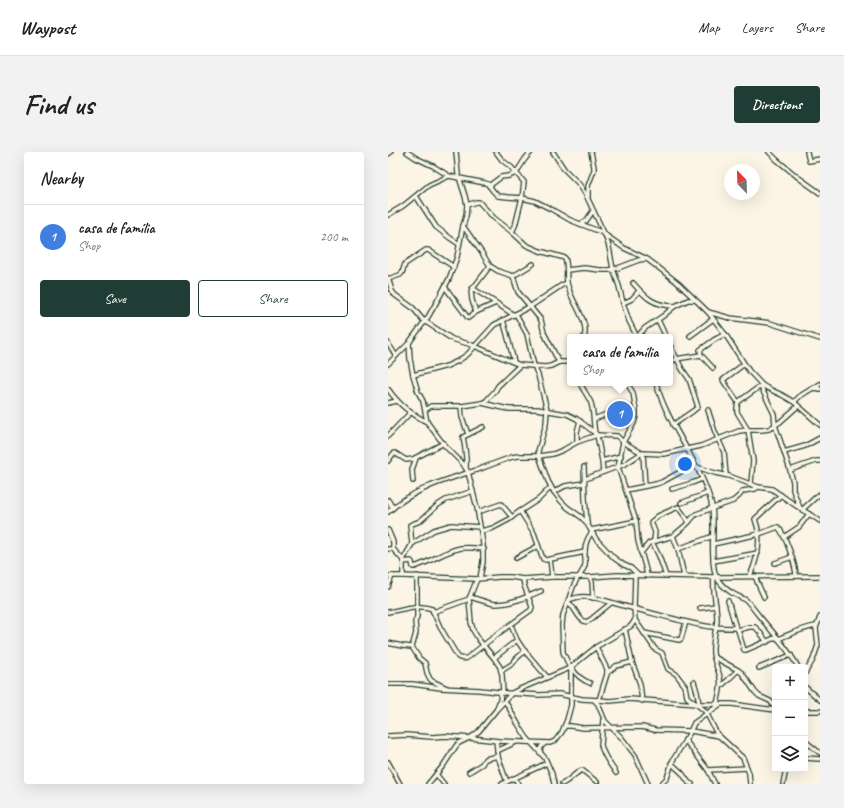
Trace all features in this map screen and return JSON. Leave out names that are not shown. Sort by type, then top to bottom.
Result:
[{"type":"street","points":[[407,152],[449,176],[488,184],[493,192],[498,196],[522,198],[535,201],[570,220],[604,234],[624,248],[646,259],[664,272],[689,294],[708,312],[725,334],[749,371],[762,386],[774,414],[775,425],[790,470],[793,490],[801,509]]},
{"type":"street","points":[[388,364],[409,343],[425,321],[445,287],[454,267],[466,216],[467,205],[460,179],[456,152]]},
{"type":"street","points":[[496,152],[524,182],[522,198],[512,232]]},
{"type":"street","points":[[489,186],[503,177],[516,173],[530,152]]},
{"type":"street","points":[[553,152],[564,169],[579,184],[604,234],[609,247],[613,269],[623,304],[636,334]]},
{"type":"street","points":[[588,200],[588,186],[594,170],[591,152]]},
{"type":"street","points":[[769,152],[799,178],[818,189],[820,193]]},
{"type":"street","points":[[807,152],[809,161],[820,159]]},
{"type":"street","points":[[388,215],[403,206],[429,186],[449,176]]},
{"type":"street","points":[[416,196],[436,227],[459,244]]},
{"type":"street","points":[[467,205],[479,202],[494,218],[526,245],[540,251],[565,258],[567,283],[570,293],[580,312],[586,334]]},
{"type":"street","points":[[580,224],[586,221],[593,211]]},
{"type":"street","points":[[463,226],[490,266],[498,271],[513,276],[534,264]]},
{"type":"street","points":[[454,267],[426,250],[405,264],[402,274],[388,279],[395,295],[413,308],[425,321],[442,334],[452,339],[474,346],[520,365],[545,367],[559,362],[567,362]]},
{"type":"street","points":[[567,270],[584,268],[604,270],[613,269],[646,259]]},
{"type":"street","points":[[476,312],[472,300],[472,288],[490,266]]},
{"type":"street","points":[[513,276],[518,292],[541,320],[544,333],[559,362]]},
{"type":"street","points":[[413,375],[452,364],[464,358],[494,326],[531,306],[567,283]]},
{"type":"street","points":[[633,283],[656,304],[675,306]]},
{"type":"street","points":[[445,287],[468,318],[476,312],[496,303]]},
{"type":"street","points":[[472,288],[515,315],[527,334],[534,366],[538,375],[547,410],[546,424],[539,446],[539,456],[548,481],[554,492],[567,507],[588,524]]},
{"type":"street","points":[[623,304],[632,299],[640,291]]},
{"type":"street","points":[[688,300],[689,294]]},
{"type":"street","points":[[640,334],[645,328],[669,312],[675,306],[688,300],[695,300]]},
{"type":"street","points":[[667,306],[669,312]]},
{"type":"street","points":[[708,312],[730,318],[770,323],[820,339]]},
{"type":"street","points":[[503,320],[514,362]]},
{"type":"street","points":[[658,320],[665,334]]},
{"type":"street","points":[[690,336],[713,320]]},
{"type":"street","points":[[713,368],[701,355],[700,350],[725,334]]},
{"type":"street","points":[[388,343],[396,356]]},
{"type":"street","points":[[409,343],[413,375],[418,392],[423,401],[427,422]]},
{"type":"street","points":[[673,352],[689,379],[698,407],[673,425]]},
{"type":"street","points":[[673,360],[701,355]]},
{"type":"street","points":[[738,402],[723,380],[744,364]]},
{"type":"street","points":[[423,401],[431,406],[461,406],[486,402],[498,386],[520,365]]},
{"type":"street","points":[[794,402],[800,396],[820,384]]},
{"type":"street","points":[[581,386],[590,402],[593,411],[603,472]]},
{"type":"street","points":[[628,386],[632,393],[636,416],[624,442],[618,467],[636,521],[638,541],[646,570],[646,576]]},
{"type":"street","points":[[657,386],[673,425],[687,448],[702,479],[712,508],[713,561],[715,577],[713,587],[717,620],[713,645],[714,657],[721,686],[719,704],[698,720],[671,762],[668,774],[661,784]]},
{"type":"street","points":[[762,386],[782,394],[794,402],[820,425]]},
{"type":"street","points":[[751,483],[753,461],[748,430],[737,412],[736,407],[738,402],[762,386]]},
{"type":"street","points":[[813,388],[820,389]]},
{"type":"street","points":[[388,389],[397,402],[410,413],[427,422],[468,472],[478,512],[484,549],[479,579],[470,598],[471,622],[473,630],[483,646],[500,667],[502,692],[497,709]]},
{"type":"street","points":[[388,403],[397,402]]},
{"type":"street","points":[[482,403],[508,409],[547,410],[567,414],[580,421],[596,434]]},
{"type":"street","points":[[425,410],[431,406]]},
{"type":"street","points":[[461,406],[462,417],[468,434]]},
{"type":"street","points":[[388,512],[408,497],[468,472],[512,457],[539,456],[558,452],[596,434],[619,438],[643,453],[664,454],[701,446],[732,433],[748,430],[766,430],[784,419],[798,406]]},
{"type":"street","points":[[708,410],[718,440],[724,452],[726,475]]},
{"type":"street","points":[[388,436],[410,413]]},
{"type":"street","points":[[594,419],[607,414]]},
{"type":"street","points":[[577,442],[577,432],[580,421]]},
{"type":"street","points":[[466,468],[466,447],[462,437],[483,427]]},
{"type":"street","points":[[784,452],[805,446],[820,438]]},
{"type":"street","points":[[388,461],[395,453],[406,460],[413,459],[444,444]]},
{"type":"street","points":[[554,492],[565,486],[585,481],[603,472],[618,467],[643,453]]},
{"type":"street","points":[[643,453],[645,486]]},
{"type":"street","points":[[602,461],[621,456]]},
{"type":"street","points":[[413,481],[413,466],[416,458]]},
{"type":"street","points":[[790,470],[820,461]]},
{"type":"street","points":[[626,490],[662,482],[696,466],[751,483],[758,487],[772,489],[820,521]]},
{"type":"street","points":[[584,467],[588,524],[591,531],[596,539],[614,558],[631,568],[636,575],[634,608],[635,620],[655,649],[662,653],[668,669],[676,674],[685,686],[687,697],[698,704],[707,714],[719,736],[743,758],[749,773],[750,784]]},
{"type":"street","points":[[672,489],[692,484],[702,479]]},
{"type":"street","points":[[403,576],[403,561],[412,544],[430,532],[456,524],[480,529],[493,528],[539,499],[551,486]]},
{"type":"street","points":[[641,553],[646,546],[653,542],[673,536],[696,514],[733,501],[743,491],[758,487]]},
{"type":"street","points":[[412,544],[410,525],[420,520],[446,500],[473,491]]},
{"type":"street","points":[[681,503],[708,493]]},
{"type":"street","points":[[801,509],[820,494]]},
{"type":"street","points":[[764,597],[753,576],[758,553],[759,534],[755,518],[781,495]]},
{"type":"street","points":[[388,500],[393,508]]},
{"type":"street","points":[[478,512],[501,504],[512,517]]},
{"type":"street","points":[[666,576],[653,542],[655,532],[651,522],[658,516],[678,507],[689,522]]},
{"type":"street","points":[[520,511],[534,533],[543,559],[546,560],[585,552]]},
{"type":"street","points":[[784,537],[799,527],[809,514]]},
{"type":"street","points":[[591,531],[636,521]]},
{"type":"street","points":[[713,544],[759,534],[778,527],[780,528],[792,557],[796,570],[796,576]]},
{"type":"street","points":[[388,530],[393,542],[393,549],[403,561]]},
{"type":"street","points":[[590,683],[584,681],[571,667],[563,652],[561,633],[563,616],[572,587],[583,570],[585,564],[585,552],[591,531]]},
{"type":"street","points":[[673,536],[678,549],[684,576]]},
{"type":"street","points":[[678,549],[713,536]]},
{"type":"street","points":[[516,558],[538,546]]},
{"type":"street","points":[[403,561],[411,561],[414,568],[452,550],[468,547],[484,549]]},
{"type":"street","points":[[388,549],[393,549]]},
{"type":"street","points":[[713,561],[758,553]]},
{"type":"street","points":[[776,563],[792,557]]},
{"type":"street","points":[[550,559],[552,577]]},
{"type":"street","points":[[388,587],[390,576],[479,579],[511,577],[523,579],[610,575],[715,577],[820,576]]},
{"type":"street","points":[[417,576],[418,607],[415,624],[416,633],[412,647],[419,658],[425,663],[430,679],[448,688]]},
{"type":"street","points":[[590,577],[592,582],[593,598]]},
{"type":"street","points":[[715,577],[730,592],[746,600],[791,655],[796,664]]},
{"type":"street","points":[[388,612],[418,607],[432,609],[440,627],[458,657],[462,659],[467,658],[532,609],[523,579]]},
{"type":"street","points":[[434,612],[470,598],[493,604],[513,602],[541,591]]},
{"type":"street","points":[[568,601],[577,597],[593,598],[715,628],[737,629],[754,626],[766,642]]},
{"type":"street","points":[[568,601],[584,622],[611,603]]},
{"type":"street","points":[[728,601],[745,650],[816,626]]},
{"type":"street","points":[[700,608],[716,606]]},
{"type":"street","points":[[808,668],[819,645],[816,626],[820,616]]},
{"type":"street","points":[[428,784],[456,746],[479,731],[512,693],[571,667],[596,646],[631,626],[635,620]]},
{"type":"street","points":[[644,633],[680,640],[686,622]]},
{"type":"street","points":[[511,625],[517,640],[525,652],[548,677]]},
{"type":"street","points":[[626,629],[632,662],[640,684],[642,700]]},
{"type":"street","points":[[494,658],[517,640]]},
{"type":"street","points":[[388,643],[412,647]]},
{"type":"street","points":[[596,646],[607,670],[599,700]]},
{"type":"street","points":[[501,671],[512,664],[525,652]]},
{"type":"street","points":[[759,668],[791,655]]},
{"type":"street","points":[[714,657],[738,670],[759,696],[772,703]]},
{"type":"street","points":[[607,673],[616,666],[632,662]]},
{"type":"street","points":[[388,736],[446,736],[496,741],[552,743],[565,726],[571,705],[571,667]]},
{"type":"street","points":[[721,686],[738,670]]},
{"type":"street","points":[[694,682],[698,704]]},
{"type":"street","points":[[388,684],[412,684],[459,690],[487,690],[543,695],[559,694],[592,700],[610,701],[629,699],[698,704],[732,704],[772,710]]},
{"type":"street","points":[[808,690],[820,700]]},
{"type":"street","points":[[592,700],[596,701],[604,719],[635,755],[648,784]]},
{"type":"street","points":[[505,701],[530,742],[545,758],[552,774],[554,784]]},
{"type":"street","points":[[808,711],[820,711]]},
{"type":"street","points":[[604,719],[602,728],[602,749],[616,773]]},
{"type":"street","points":[[565,726],[583,728],[642,727],[655,730],[692,729],[719,736]]},
{"type":"street","points":[[685,740],[708,770],[715,784]]},
{"type":"street","points":[[496,741],[498,756],[507,782]]},
{"type":"street","points":[[497,751],[517,742]]},
{"type":"street","points":[[540,752],[541,747],[545,743]]},
{"type":"street","points":[[808,743],[820,753]]},
{"type":"street","points":[[469,772],[482,764],[485,759],[498,756]]},
{"type":"street","points":[[808,758],[820,759]]},
{"type":"street","points":[[671,762],[692,784]]},
{"type":"street","points":[[502,784],[547,763]]},
{"type":"street","points":[[388,764],[400,784]]},
{"type":"street","points":[[708,770],[747,768]]},
{"type":"street","points":[[562,784],[569,782],[579,771],[582,770],[597,782]]},
{"type":"street","points":[[784,784],[786,772]]},
{"type":"street","points":[[436,774],[444,784]]},
{"type":"street","points":[[515,778],[518,784]]},
{"type":"street","points":[[665,780],[668,784]]},
{"type":"place","name":"casa de família","points":[[620,414]]}]
